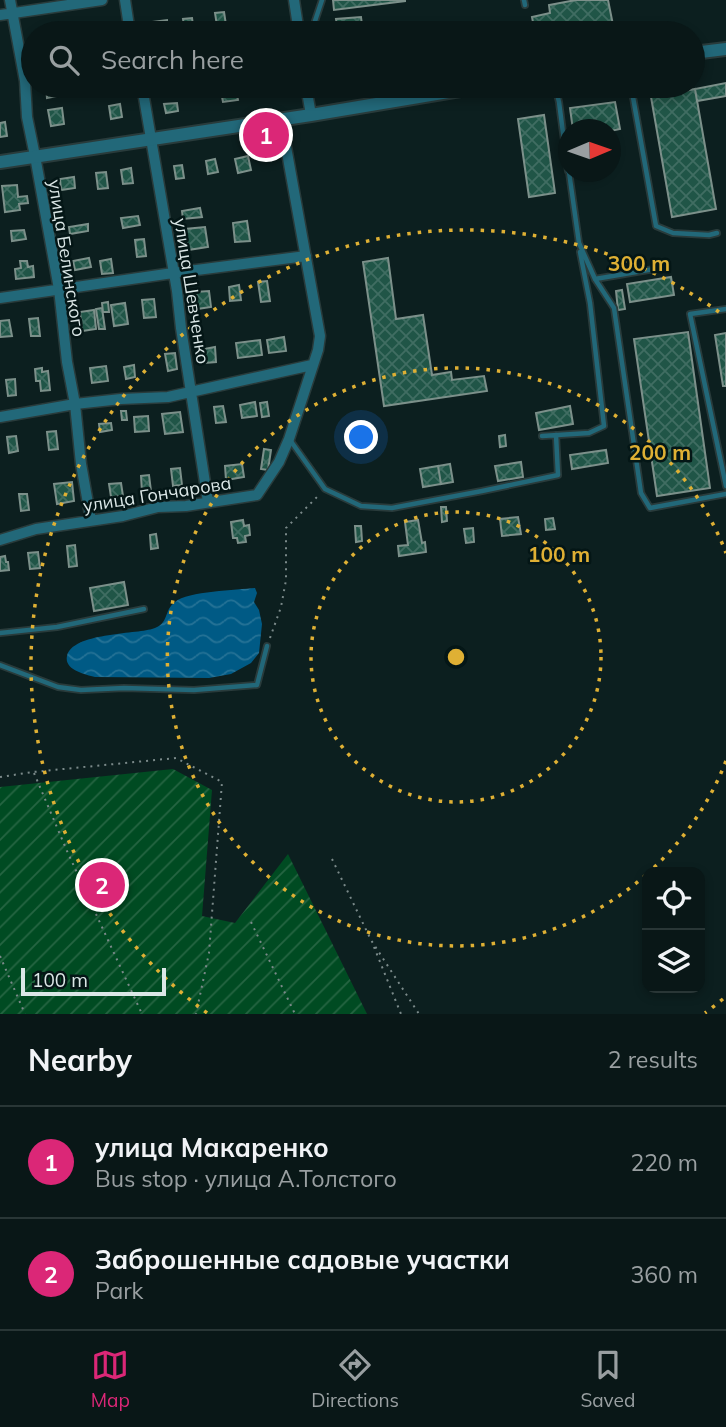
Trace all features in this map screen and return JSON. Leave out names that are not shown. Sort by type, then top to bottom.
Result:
[{"type":"street","name":"улица Белинского","points":[[10,0],[21,60]]},
{"type":"street","points":[[0,15],[103,0]]},
{"type":"street","points":[[125,0],[128,21]]},
{"type":"street","points":[[294,0],[297,21]]},
{"type":"street","points":[[705,52],[726,49]]},
{"type":"street","name":"улица Белинского","points":[[26,98],[27,117],[59,289],[66,362],[75,404],[81,464],[91,520]]},
{"type":"street","name":"улица Шевченко","points":[[144,98],[177,291],[208,502]]},
{"type":"street","points":[[308,98],[311,115]]},
{"type":"street","points":[[0,162],[412,98]]},
{"type":"street","points":[[281,119],[320,337],[289,439]]},
{"type":"street","points":[[0,298],[306,256]]},
{"type":"street","points":[[0,417],[75,404],[168,397],[312,365]]},
{"type":"street","name":"улица Гончарова","points":[[0,540],[36,529],[123,516],[158,507],[186,506],[257,495],[279,462],[289,439]]},
{"type":"lane","points":[[315,21],[322,0]]},
{"type":"lane","points":[[558,98],[561,119]]},
{"type":"lane","points":[[633,98],[656,226],[673,233],[718,233]]},
{"type":"lane","points":[[541,436],[589,433],[604,426],[590,303],[571,182]]},
{"type":"lane","points":[[579,243],[614,308],[641,493],[650,508],[726,494]]},
{"type":"lane","points":[[596,279],[660,268]]},
{"type":"lane","points":[[726,309],[690,314],[726,486]]},
{"type":"lane","points":[[289,439],[325,489],[361,506],[392,508],[558,474],[556,435]]},
{"type":"lane","points":[[0,633],[57,627],[144,609]]},
{"type":"lane","points":[[0,665],[58,687],[81,690],[194,690],[257,685],[267,646]]},
{"type":"path","points":[[267,646],[281,607],[286,580],[286,528],[325,489]]},
{"type":"path","points":[[0,777],[176,758],[222,782],[209,953],[196,1014]]},
{"type":"path","points":[[33,772],[66,851],[142,1014]]},
{"type":"path","points":[[332,859],[371,940],[401,1014]]},
{"type":"path","points":[[251,922],[295,1014]]},
{"type":"path","points":[[371,940],[419,1014]]},
{"type":"path","points":[[0,956],[25,1014]]},
{"type":"green space","points":[[173,769],[212,790],[202,916],[235,923],[288,854],[367,1014],[0,1014],[0,787]]},
{"type":"water","points":[[255,588],[257,593],[254,602],[262,624],[259,653],[251,663],[231,674],[209,678],[95,677],[76,671],[67,661],[71,648],[80,643],[158,627],[171,606],[181,598],[201,593]]},
{"type":"building","points":[[333,0],[405,0],[405,1],[334,10]]},
{"type":"building","points":[[576,0],[608,0],[612,21],[533,21],[532,17],[550,13],[549,5]]},
{"type":"building","points":[[224,12],[225,21],[216,21],[215,13]]},
{"type":"building","points":[[361,17],[362,21],[336,21]]},
{"type":"building","points":[[726,83],[726,96],[697,101],[696,98],[705,98],[705,87]]},
{"type":"building","points":[[222,98],[238,98],[238,100],[223,102]]},
{"type":"building","points":[[651,98],[697,98],[716,209],[672,217]]},
{"type":"building","points":[[615,102],[618,119],[572,119],[570,108]]},
{"type":"building","points":[[177,103],[178,111],[166,113],[164,104]]},
{"type":"building","points":[[120,104],[122,117],[111,119],[109,106]]},
{"type":"building","points":[[62,108],[64,124],[51,126],[48,110]]},
{"type":"building","points":[[544,115],[555,193],[529,197],[518,119]]},
{"type":"building","points":[[5,122],[7,136],[0,137],[0,123]]},
{"type":"building","points":[[248,156],[251,170],[238,173],[235,159]]},
{"type":"building","points":[[215,159],[218,172],[208,174],[206,161]]},
{"type":"building","points":[[182,165],[184,178],[176,179],[174,166]]},
{"type":"building","points":[[131,168],[133,183],[123,184],[121,170]]},
{"type":"building","points":[[106,172],[108,188],[98,189],[96,173]]},
{"type":"building","points":[[74,177],[75,188],[61,190],[60,179]]},
{"type":"building","points":[[17,185],[18,197],[27,196],[28,203],[19,204],[20,210],[5,212],[2,186]]},
{"type":"building","points":[[200,208],[202,217],[183,219],[182,211]]},
{"type":"building","points":[[138,216],[140,225],[123,228],[121,218]]},
{"type":"building","points":[[247,221],[250,241],[235,242],[233,223]]},
{"type":"building","points":[[88,224],[88,231],[70,234],[69,227]]},
{"type":"building","points":[[205,227],[208,247],[188,250],[185,229]]},
{"type":"building","points":[[24,230],[26,239],[12,241],[11,231]]},
{"type":"building","points":[[144,239],[146,256],[137,257],[135,240]]},
{"type":"building","points":[[89,258],[91,267],[75,270],[73,261]]},
{"type":"building","points":[[388,258],[396,319],[423,315],[432,375],[451,372],[452,380],[484,376],[487,391],[384,406],[363,262]]},
{"type":"building","points":[[111,259],[113,273],[102,274],[100,261]]},
{"type":"building","points":[[20,261],[27,261],[28,267],[33,266],[34,277],[16,279],[15,269],[21,268]]},
{"type":"building","points":[[671,277],[674,295],[630,302],[627,284]]},
{"type":"building","points":[[267,281],[270,301],[261,302],[258,282]]},
{"type":"building","points":[[239,285],[241,300],[230,301],[229,287]]},
{"type":"building","points":[[622,290],[625,309],[618,310],[616,291]]},
{"type":"building","points":[[209,291],[211,307],[197,309],[196,292]]},
{"type":"building","points":[[154,299],[156,317],[144,318],[142,300]]},
{"type":"building","points":[[108,302],[109,312],[103,312],[102,303]]},
{"type":"building","points":[[125,303],[128,324],[114,326],[111,305]]},
{"type":"building","points":[[102,308],[105,329],[99,329],[96,309]]},
{"type":"building","points":[[94,310],[96,329],[82,331],[80,312]]},
{"type":"building","points":[[38,318],[40,336],[31,336],[29,319]]},
{"type":"building","points":[[9,320],[12,336],[0,337],[0,321]]},
{"type":"building","points":[[688,332],[710,488],[657,496],[634,339]]},
{"type":"building","points":[[726,333],[726,386],[723,386],[715,335]]},
{"type":"building","points":[[284,337],[286,351],[269,353],[267,340]]},
{"type":"building","points":[[260,340],[262,355],[238,358],[236,343]]},
{"type":"building","points":[[215,347],[216,362],[205,363],[204,349]]},
{"type":"building","points":[[175,353],[177,369],[168,371],[165,354]]},
{"type":"building","points":[[134,365],[135,377],[126,379],[124,367]]},
{"type":"building","points":[[106,366],[108,381],[92,383],[90,368]]},
{"type":"building","points":[[42,368],[42,372],[48,371],[50,390],[41,391],[40,381],[36,381],[35,369]]},
{"type":"building","points":[[15,379],[16,395],[8,396],[6,380]]},
{"type":"building","points":[[255,402],[257,416],[242,418],[240,405]]},
{"type":"building","points":[[267,402],[269,416],[262,417],[260,403]]},
{"type":"building","points":[[223,406],[226,422],[216,423],[214,407]]},
{"type":"building","points":[[570,406],[573,424],[539,430],[536,413]]},
{"type":"building","points":[[121,411],[126,411],[127,420],[122,420]]},
{"type":"building","points":[[180,412],[183,432],[165,434],[162,414]]},
{"type":"building","points":[[148,416],[149,431],[135,432],[134,417]]},
{"type":"building","points":[[111,423],[112,430],[100,432],[99,424]]},
{"type":"building","points":[[56,431],[58,449],[49,450],[47,432]]},
{"type":"building","points":[[505,435],[506,446],[500,447],[499,436]]},
{"type":"building","points":[[16,436],[18,451],[9,453],[7,437]]},
{"type":"building","points":[[264,449],[271,450],[268,470],[261,469]]},
{"type":"building","points":[[606,450],[608,463],[572,469],[570,455]]},
{"type":"building","points":[[521,462],[523,477],[498,481],[495,466]]},
{"type":"building","points":[[242,464],[244,477],[226,480],[225,466]]},
{"type":"building","points":[[450,464],[453,482],[441,484],[438,466]]},
{"type":"building","points":[[438,466],[441,484],[423,487],[420,469]]},
{"type":"building","points":[[180,468],[182,485],[173,486],[171,469]]},
{"type":"building","points":[[149,475],[151,491],[142,492],[141,476]]},
{"type":"building","points":[[72,482],[74,501],[57,504],[54,484]]},
{"type":"building","points":[[121,483],[123,496],[111,497],[109,484]]},
{"type":"building","points":[[19,494],[27,494],[29,510],[21,511]]},
{"type":"building","points":[[441,507],[446,507],[447,521],[442,522]]},
{"type":"building","points":[[518,517],[521,534],[502,536],[500,519]]},
{"type":"building","points":[[553,518],[555,529],[546,530],[545,519]]},
{"type":"building","points":[[243,520],[244,526],[249,525],[250,535],[245,536],[246,542],[238,543],[237,538],[233,538],[231,522]]},
{"type":"building","points":[[418,520],[426,552],[399,556],[398,546],[408,545],[405,522]]},
{"type":"building","points":[[355,526],[361,526],[362,541],[356,542]]},
{"type":"building","points":[[473,528],[474,542],[466,543],[464,529]]},
{"type":"building","points":[[156,534],[158,548],[151,549],[150,535]]},
{"type":"building","points":[[75,545],[77,566],[69,567],[67,546]]},
{"type":"building","points":[[38,552],[40,568],[30,569],[28,553]]},
{"type":"building","points":[[5,556],[9,570],[0,571],[0,557]]},
{"type":"building","points":[[124,582],[128,605],[94,611],[90,588]]},
{"type":"place","name":"улица Макаренко","points":[[266,135]]},
{"type":"place","name":"Заброшенные садовые участки","points":[[102,885]]}]
